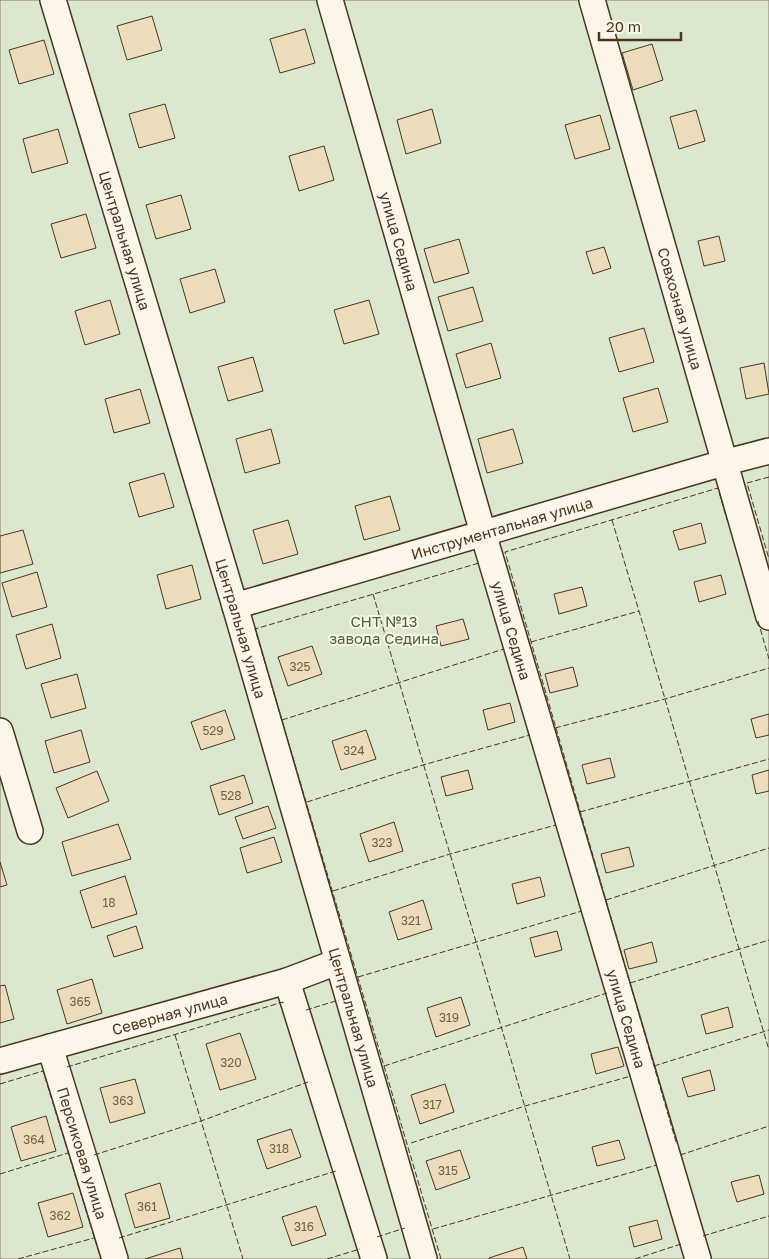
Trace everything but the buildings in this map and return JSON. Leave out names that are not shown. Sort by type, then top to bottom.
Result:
[{"type":"street","name":"Центральная улица","points":[[53,0],[235,606],[424,1259]]},
{"type":"street","name":"улица Седина","points":[[330,0],[482,533],[698,1259]]},
{"type":"street","name":"Совхозная улица","points":[[592,0],[769,617]]},
{"type":"street","name":"Инструментальная улица","points":[[235,606],[724,462],[769,451]]},
{"type":"street","points":[[0,731],[30,831]]},
{"type":"street","name":"Северная улица","points":[[0,1062],[288,981],[337,962]]},
{"type":"street","points":[[288,981],[374,1259]]},
{"type":"street","name":"Персиковая улица","points":[[50,1047],[114,1259]]},
{"type":"green space","name":"СНТ №13 завода Седина","points":[[0,0],[769,0],[769,1259],[0,1259]]},
{"type":"fence","points":[[769,477],[747,483],[769,559]]},
{"type":"fence","points":[[676,1142],[505,552],[718,488],[727,520]]},
{"type":"fence","points":[[612,520],[769,1050]]},
{"type":"fence","points":[[441,1259],[255,629],[479,563],[479,565]]},
{"type":"fence","points":[[373,594],[570,1259]]},
{"type":"fence","points":[[531,642],[639,611]]},
{"type":"fence","points":[[758,621],[769,659]]},
{"type":"fence","points":[[282,720],[504,649]]},
{"type":"fence","points":[[555,728],[665,699],[769,668]]},
{"type":"fence","points":[[307,802],[423,765],[530,735]]},
{"type":"fence","points":[[580,812],[769,759]]},
{"type":"fence","points":[[333,891],[450,854],[556,825]]},
{"type":"fence","points":[[606,900],[769,848]]},
{"type":"fence","points":[[358,977],[582,911]]},
{"type":"fence","points":[[630,983],[769,940]]},
{"type":"fence","points":[[384,1066],[607,993]]},
{"type":"fence","points":[[306,1010],[339,1000]]},
{"type":"fence","points":[[67,1067],[283,1002],[283,1004]]},
{"type":"fence","points":[[654,1066],[769,1030]]},
{"type":"fence","points":[[175,1035],[243,1259]]},
{"type":"fence","points":[[0,1084],[43,1071],[101,1259]]},
{"type":"fence","points":[[411,1143],[525,1106],[631,1076]]},
{"type":"fence","points":[[94,1155],[201,1121],[308,1082]]},
{"type":"fence","points":[[680,1155],[769,1126]]},
{"type":"fence","points":[[0,1174],[68,1153]]},
{"type":"fence","points":[[433,1229],[657,1165]]},
{"type":"fence","points":[[119,1238],[336,1171]]},
{"type":"fence","points":[[703,1236],[769,1216]]},
{"type":"fence","points":[[377,1237],[405,1228]]},
{"type":"fence","points":[[18,1259],[94,1238]]},
{"type":"fence","points":[[635,1259],[681,1244]]},
{"type":"fence","points":[[327,1259],[360,1249]]}]
